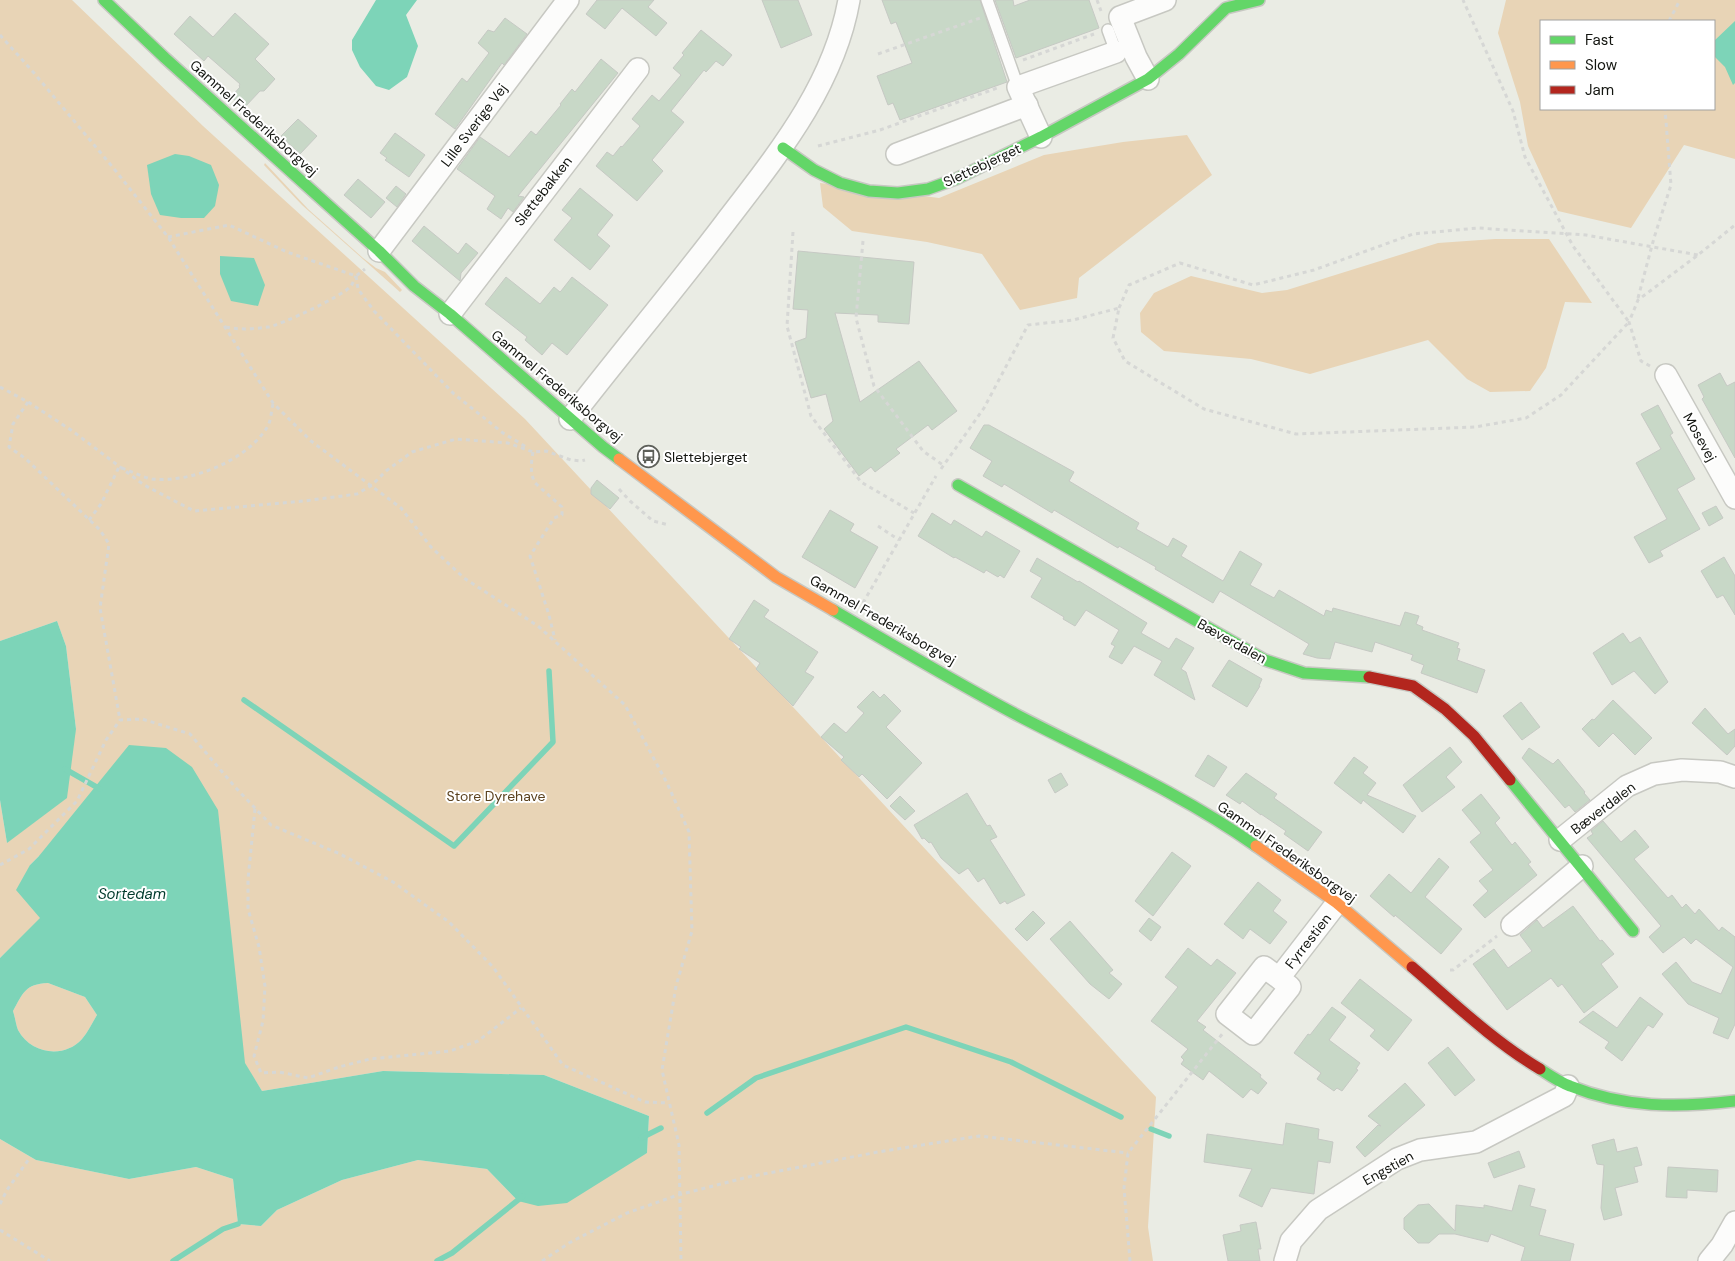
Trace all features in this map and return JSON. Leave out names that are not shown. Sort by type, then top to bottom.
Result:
[{"type":"street","name":"Gammel Frederiksborgvej","points":[[104,0],[187,78],[380,251],[414,286],[450,314],[604,447],[776,576],[852,622],[1016,714],[1159,786],[1228,826],[1337,903],[1490,1034],[1522,1058],[1568,1086],[1616,1100],[1660,1106],[1696,1106],[1735,1101]]},
{"type":"street","name":"Lille Sverige Vej","points":[[380,251],[568,0]]},
{"type":"street","points":[[570,419],[675,288],[789,153],[832,57],[847,13],[849,0]]},
{"type":"street","points":[[1148,79],[1136,57],[1120,17],[1166,0]]},
{"type":"street","name":"Slettebjerget","points":[[789,153],[814,170],[840,183],[869,191],[898,192],[928,189],[956,179],[1148,79],[1179,54],[1224,4],[1259,0]]},
{"type":"street","points":[[897,154],[1020,91],[1116,52]]},
{"type":"street","name":"Slettebakken","points":[[450,314],[638,69]]},
{"type":"street","points":[[1020,91],[1041,136]]},
{"type":"street","name":"Mosevej","points":[[1666,375],[1735,498]]},
{"type":"street","name":"Bæverdalen","points":[[958,485],[1265,660],[1304,672],[1377,677],[1413,686],[1445,709],[1474,736],[1582,866],[1633,931]]},
{"type":"street","name":"Bæverdalen","points":[[1560,840],[1627,786],[1654,774],[1682,770],[1720,772],[1735,777]]},
{"type":"street","points":[[1512,925],[1582,866]]},
{"type":"street","name":"Fyrrestien","points":[[1279,978],[1337,903]]},
{"type":"street","name":"Fyrrestien","points":[[1264,967],[1279,978],[1290,987],[1253,1034],[1228,1014],[1264,967]]},
{"type":"street","name":"Engstien","points":[[1284,1261],[1291,1241],[1318,1210],[1397,1159],[1420,1150],[1476,1142],[1564,1096],[1568,1086]]},
{"type":"street","points":[[1710,1261],[1735,1222]]},
{"type":"lane","points":[[987,0],[1020,91]]},
{"type":"lane","points":[[1108,30],[1116,52]]},
{"type":"path","points":[[1463,0],[1513,111],[1525,157],[1566,234],[1629,322],[1641,361],[1666,375]]},
{"type":"path","points":[[1670,20],[1680,0]]},
{"type":"path","points":[[878,54],[992,14]]},
{"type":"path","points":[[1010,64],[1108,30]]},
{"type":"path","points":[[0,35],[115,170],[168,237],[273,403],[311,441],[401,508],[431,547],[464,578],[538,626],[625,705],[667,783],[689,832],[692,931],[676,986],[662,1070],[679,1145],[678,1196],[681,1261]]},
{"type":"path","points":[[789,153],[1020,91]]},
{"type":"path","points":[[1665,110],[1671,185],[1652,247],[1638,300],[1629,322],[1561,395],[1526,418],[1475,427],[1296,434],[1204,409],[1125,361],[1113,338],[1119,308],[1129,285],[1180,263],[1253,285],[1314,270],[1413,234],[1478,228],[1586,235],[1652,247],[1698,255]]},
{"type":"path","points":[[168,237],[230,224],[287,252],[356,276]]},
{"type":"path","points":[[1638,300],[1735,225]]},
{"type":"path","points":[[793,232],[787,326],[811,416],[861,482],[914,513]]},
{"type":"path","points":[[864,241],[856,318],[874,386],[923,451],[943,465],[958,485]]},
{"type":"path","points":[[226,327],[238,329],[269,327],[306,312],[350,287],[356,276],[366,268]]},
{"type":"path","points":[[356,276],[358,289],[374,311],[454,394],[503,433],[533,452]]},
{"type":"path","points":[[852,622],[943,465],[984,408],[1028,325],[1073,320],[1119,308]]},
{"type":"path","points":[[0,387],[28,402],[71,430],[144,485],[194,511],[357,494],[372,486],[386,471],[412,452],[456,439],[508,443],[533,452],[546,451],[571,460],[581,461],[604,447]]},
{"type":"path","points":[[0,865],[29,849],[77,801],[106,740],[120,720],[100,608],[109,544],[100,530],[26,460],[9,447],[13,424],[28,402]]},
{"type":"path","points":[[119,466],[151,479],[180,478],[206,472],[233,459],[254,444],[268,427],[273,403]]},
{"type":"path","points":[[533,452],[531,468],[535,483],[562,507],[562,516],[554,518],[530,556],[550,615],[555,641]]},
{"type":"path","points":[[89,520],[101,504],[119,466]]},
{"type":"path","points":[[878,526],[899,540]]},
{"type":"path","points":[[120,720],[142,719],[190,734],[271,825],[340,854],[393,882],[449,922],[493,968],[562,1065],[645,1102],[669,1103]]},
{"type":"path","points":[[255,808],[248,879],[248,909],[259,947],[264,986],[263,1021],[254,1056],[261,1073],[279,1072],[308,1078],[370,1059],[450,1051],[478,1041],[522,1008]]},
{"type":"path","points":[[1434,985],[1447,974],[1448,970],[1453,970],[1512,925]]},
{"type":"path","points":[[1130,1261],[1124,1188],[1128,1153],[1225,1031],[1228,1014]]},
{"type":"path","points":[[542,1261],[568,1243],[627,1213],[678,1196],[748,1177],[878,1152],[979,1136],[1128,1153]]},
{"type":"path","points":[[0,1204],[7,1190],[29,1159]]},
{"type":"path","points":[[0,1230],[50,1261]]},
{"type":"green space","name":"Store Dyrehave","points":[[0,0],[72,0],[203,126],[525,419],[1156,1097],[1148,1227],[1153,1261],[0,1261],[0,1139],[36,1160],[129,1179],[196,1167],[233,1179],[238,1224],[261,1226],[277,1210],[342,1180],[418,1160],[487,1169],[518,1201],[647,1153],[649,1116],[544,1075],[383,1071],[262,1091],[245,1064],[39,856],[30,865],[41,918],[0,958],[0,800],[7,843],[76,729],[66,646],[57,621],[0,641]]},
{"type":"green space","points":[[1506,0],[1735,0],[1735,159],[1684,145],[1631,228],[1558,211],[1528,146],[1520,102],[1498,33]]},
{"type":"green space","points":[[1187,135],[1212,175],[1079,278],[1077,298],[1020,310],[982,254],[927,242],[852,231],[823,207],[820,183],[939,198],[1044,155],[1123,142]]},
{"type":"green space","points":[[265,163],[308,209],[363,258],[385,272],[402,290],[400,292],[302,205],[264,165]]},
{"type":"green space","points":[[1495,239],[1549,239],[1592,303],[1565,302],[1546,368],[1530,391],[1490,392],[1467,379],[1428,340],[1310,374],[1251,359],[1164,351],[1141,332],[1140,313],[1154,293],[1191,276],[1262,293],[1287,290],[1438,243]]},
{"type":"green space","points":[[48,983],[85,997],[97,1015],[82,1039],[75,1045],[57,1051],[39,1049],[24,1038],[18,1030],[13,1011],[22,994],[29,988],[34,985]]},
{"type":"water","points":[[376,0],[417,0],[406,15],[418,46],[407,77],[389,90],[376,86],[360,67],[352,50],[352,40]]},
{"type":"water","points":[[1735,21],[1735,83],[1733,85],[1725,67],[1715,57],[1715,40]]},
{"type":"water","points":[[175,154],[189,156],[211,165],[219,185],[215,206],[204,218],[181,218],[160,215],[151,194],[147,165]]},
{"type":"water","points":[[220,256],[254,258],[265,285],[258,306],[231,301],[220,274]]},
{"type":"water","points":[[57,621],[66,646],[76,729],[67,798],[7,843],[0,800],[0,641]]},
{"type":"water","name":"Sortedam","points":[[129,745],[166,748],[192,767],[218,810],[245,1063],[262,1091],[383,1071],[544,1075],[649,1116],[647,1153],[567,1203],[538,1206],[518,1201],[487,1169],[418,1160],[342,1180],[277,1210],[261,1226],[238,1224],[233,1179],[196,1167],[129,1179],[36,1160],[0,1139],[0,958],[40,918],[16,890],[30,865]],"holes":[[[48,983],[85,997],[97,1015],[82,1039],[75,1045],[57,1051],[39,1049],[24,1038],[18,1030],[13,1011],[22,994],[34,985]]]},
{"type":"building","points":[[597,0],[654,0],[648,7],[667,23],[656,36],[622,8],[605,29],[586,14]]},
{"type":"building","points":[[762,0],[798,0],[812,35],[781,48]]},
{"type":"building","points":[[882,0],[980,0],[1007,82],[900,120],[893,103],[888,105],[877,76],[912,63],[896,22],[891,24]]},
{"type":"building","points":[[995,0],[1013,0],[1014,6],[1030,0],[1089,0],[1099,28],[1016,58]]},
{"type":"building","points":[[235,13],[269,44],[255,59],[275,79],[244,108],[231,97],[240,87],[240,84],[208,56],[204,61],[174,34],[190,16],[213,37]]},
{"type":"building","points":[[505,18],[527,34],[504,65],[502,63],[455,129],[435,114],[462,78],[467,82],[489,53],[478,43],[488,30],[494,32]]},
{"type":"building","points":[[701,30],[732,55],[723,66],[716,61],[706,72],[704,70],[671,111],[684,122],[652,160],[663,171],[637,201],[596,166],[607,152],[613,156],[640,126],[632,119],[652,95],[659,101],[681,75],[673,68],[684,55],[682,53]]},
{"type":"building","points":[[601,59],[618,73],[518,196],[524,197],[513,212],[508,208],[501,219],[487,209],[495,196],[457,169],[480,137],[509,157],[531,131],[536,135],[572,89],[575,92]]},
{"type":"building","points":[[298,119],[317,136],[300,154],[281,136]]},
{"type":"building","points":[[395,133],[425,155],[409,177],[385,160],[387,158],[380,153]]},
{"type":"building","points":[[358,179],[385,202],[371,218],[344,195]]},
{"type":"building","points":[[396,186],[406,194],[397,207],[386,198]]},
{"type":"building","points":[[580,188],[613,215],[597,235],[610,246],[590,270],[554,240],[572,218],[562,210]]},
{"type":"building","points":[[424,226],[458,254],[466,243],[478,253],[461,273],[460,281],[412,241]]},
{"type":"building","points":[[798,251],[914,262],[909,324],[878,322],[878,315],[835,313],[860,402],[919,361],[957,411],[932,430],[928,425],[896,449],[900,453],[875,472],[871,467],[859,476],[824,429],[833,421],[826,394],[811,398],[795,342],[806,338],[808,310],[793,309]]},
{"type":"building","points":[[506,277],[540,304],[554,287],[560,292],[572,277],[608,305],[567,355],[552,343],[542,355],[525,340],[527,337],[485,304]]},
{"type":"building","points":[[1720,373],[1727,386],[1735,382],[1735,458],[1702,399],[1704,397],[1698,385]]},
{"type":"building","points":[[1658,405],[1673,433],[1670,435],[1695,479],[1677,489],[1700,529],[1660,551],[1663,556],[1649,563],[1634,537],[1667,519],[1636,463],[1661,449],[1641,414]]},
{"type":"building","points":[[984,425],[989,425],[1074,472],[1069,481],[1139,523],[1136,529],[1168,547],[1173,538],[1187,546],[1181,556],[1223,581],[1240,551],[1262,564],[1250,585],[1274,598],[1279,590],[1324,616],[1326,610],[1332,612],[1333,608],[1400,626],[1405,612],[1419,616],[1416,624],[1423,627],[1422,630],[1459,643],[1457,648],[1460,649],[1457,660],[1485,670],[1477,693],[1421,673],[1424,665],[1411,660],[1413,655],[1375,642],[1372,652],[1335,642],[1330,659],[1303,654],[1309,644],[1220,591],[1213,603],[1155,569],[1156,567],[1119,546],[1118,548],[1054,510],[1052,513],[1004,484],[1002,487],[983,476],[992,461],[970,448]]},
{"type":"building","points":[[597,480],[619,498],[610,509],[591,494],[591,488]]},
{"type":"building","points":[[1716,506],[1723,518],[1709,526],[1702,513]]},
{"type":"building","points":[[830,510],[854,524],[850,531],[878,547],[855,588],[802,557]]},
{"type":"building","points":[[932,513],[951,525],[954,520],[982,537],[986,531],[1020,551],[1004,578],[1000,575],[998,577],[986,570],[984,573],[954,558],[918,536]]},
{"type":"building","points":[[1724,557],[1735,576],[1735,615],[1723,595],[1717,598],[1701,571]]},
{"type":"building","points":[[1037,558],[1079,581],[1147,623],[1141,633],[1169,649],[1176,638],[1194,648],[1181,669],[1186,672],[1195,700],[1154,675],[1162,661],[1134,646],[1122,664],[1109,657],[1115,646],[1111,644],[1119,630],[1086,610],[1075,626],[1031,597],[1042,578],[1030,571]]},
{"type":"building","points":[[754,600],[769,610],[764,617],[818,652],[805,672],[814,677],[793,706],[756,669],[760,663],[739,649],[741,647],[729,639]]},
{"type":"building","points":[[1623,633],[1630,643],[1640,637],[1668,682],[1655,694],[1634,671],[1612,685],[1593,653]]},
{"type":"building","points":[[1229,660],[1262,679],[1260,686],[1247,707],[1212,686]]},
{"type":"building","points":[[873,691],[880,698],[884,694],[901,711],[886,727],[922,763],[887,799],[862,774],[859,777],[841,760],[844,757],[821,737],[834,723],[846,733],[864,713],[857,707]]},
{"type":"building","points":[[1613,700],[1652,738],[1635,755],[1613,733],[1599,747],[1582,729],[1592,719],[1594,720]]},
{"type":"building","points":[[1521,702],[1540,727],[1522,740],[1503,716]]},
{"type":"building","points":[[1705,708],[1728,734],[1735,729],[1735,746],[1727,755],[1692,723]]},
{"type":"building","points":[[1450,747],[1462,762],[1446,777],[1455,787],[1422,812],[1403,785]]},
{"type":"building","points":[[1529,748],[1553,764],[1558,759],[1590,800],[1575,812],[1569,805],[1565,808],[1522,758]]},
{"type":"building","points":[[1208,755],[1227,767],[1214,787],[1195,776]]},
{"type":"building","points":[[1354,757],[1368,767],[1363,773],[1376,783],[1367,795],[1416,816],[1403,833],[1363,800],[1361,804],[1334,783]]},
{"type":"building","points":[[1061,773],[1068,785],[1055,793],[1048,780]]},
{"type":"building","points":[[1246,773],[1277,794],[1274,798],[1322,832],[1308,851],[1284,834],[1286,831],[1242,801],[1240,804],[1226,795]]},
{"type":"building","points":[[967,793],[987,826],[990,825],[997,837],[990,840],[1025,895],[1007,904],[1005,901],[1000,904],[984,878],[978,882],[968,868],[959,874],[941,858],[931,842],[929,843],[924,838],[922,839],[914,825]]},
{"type":"building","points":[[1481,794],[1500,818],[1495,823],[1512,845],[1515,842],[1531,862],[1528,864],[1537,875],[1485,918],[1473,905],[1488,891],[1479,881],[1493,870],[1470,842],[1481,833],[1462,810]]},
{"type":"building","points":[[900,796],[915,811],[905,820],[890,806]]},
{"type":"building","points":[[1603,821],[1621,842],[1635,830],[1649,847],[1634,859],[1668,898],[1672,895],[1682,908],[1686,904],[1695,914],[1699,909],[1719,931],[1722,927],[1735,937],[1735,1024],[1728,1039],[1713,1033],[1719,1018],[1688,1004],[1662,974],[1676,962],[1692,982],[1721,994],[1733,967],[1696,939],[1691,944],[1684,937],[1663,953],[1649,937],[1661,926],[1587,838],[1593,834],[1591,831]]},
{"type":"building","points":[[1172,852],[1191,866],[1153,916],[1135,901]]},
{"type":"building","points":[[1439,858],[1449,867],[1425,897],[1462,929],[1441,954],[1370,896],[1389,874],[1411,893]]},
{"type":"building","points":[[1258,882],[1281,900],[1273,911],[1287,922],[1270,944],[1250,929],[1243,939],[1224,924]]},
{"type":"building","points":[[1573,906],[1600,941],[1602,940],[1614,954],[1601,964],[1618,987],[1584,1013],[1562,984],[1558,987],[1551,978],[1507,1010],[1473,964],[1494,949],[1508,968],[1532,951],[1520,935],[1537,920],[1543,928]]},
{"type":"building","points":[[1033,911],[1045,923],[1027,941],[1015,929]]},
{"type":"building","points":[[1149,918],[1161,927],[1151,941],[1139,931]]},
{"type":"building","points":[[1070,921],[1113,970],[1109,973],[1122,984],[1109,999],[1090,984],[1050,939]]},
{"type":"building","points":[[1188,948],[1211,966],[1217,959],[1236,973],[1197,1021],[1206,1027],[1203,1030],[1261,1075],[1260,1077],[1267,1083],[1258,1094],[1251,1089],[1243,1098],[1209,1071],[1203,1080],[1181,1064],[1184,1060],[1181,1057],[1188,1049],[1151,1021],[1178,987],[1165,977]]},
{"type":"building","points":[[1360,979],[1412,1020],[1388,1051],[1370,1036],[1375,1030],[1341,1003]]},
{"type":"building","points":[[1640,997],[1663,1014],[1653,1028],[1648,1025],[1622,1061],[1605,1048],[1609,1042],[1579,1022],[1593,1011],[1617,1028]]},
{"type":"building","points":[[1332,1007],[1346,1017],[1329,1040],[1360,1063],[1356,1069],[1358,1070],[1342,1091],[1337,1088],[1334,1091],[1317,1079],[1321,1073],[1294,1053]]},
{"type":"building","points":[[1448,1047],[1475,1080],[1455,1096],[1428,1063]]},
{"type":"building","points":[[1405,1083],[1425,1105],[1365,1157],[1356,1147],[1378,1125],[1381,1126],[1368,1116]]},
{"type":"building","points":[[1286,1123],[1319,1129],[1318,1139],[1333,1142],[1330,1163],[1318,1161],[1314,1194],[1271,1188],[1262,1207],[1239,1196],[1252,1169],[1204,1162],[1207,1134],[1283,1145]]},
{"type":"building","points":[[1614,1139],[1617,1152],[1637,1147],[1642,1165],[1634,1167],[1638,1182],[1615,1188],[1622,1215],[1604,1220],[1601,1208],[1604,1165],[1597,1164],[1592,1145]]},
{"type":"building","points":[[1519,1151],[1525,1167],[1494,1178],[1488,1163]]},
{"type":"building","points":[[1668,1167],[1718,1170],[1717,1192],[1687,1190],[1687,1198],[1666,1197]]},
{"type":"building","points":[[1519,1185],[1535,1189],[1530,1206],[1546,1210],[1539,1235],[1574,1244],[1570,1261],[1521,1261],[1525,1247],[1491,1234],[1488,1242],[1455,1234],[1439,1234],[1429,1243],[1418,1243],[1404,1229],[1404,1218],[1418,1205],[1429,1204],[1455,1231],[1456,1205],[1484,1208],[1484,1205],[1512,1211]]},
{"type":"building","points":[[1256,1222],[1261,1249],[1258,1249],[1260,1261],[1228,1261],[1223,1235],[1241,1231],[1240,1225]]},
{"type":"waterway","points":[[244,700],[454,846],[553,742],[549,671]]},
{"type":"waterway","points":[[65,769],[100,789]]},
{"type":"waterway","points":[[707,1113],[756,1078],[906,1027],[1011,1062],[1121,1117]]},
{"type":"waterway","points":[[641,1138],[661,1128]]},
{"type":"waterway","points":[[1151,1129],[1169,1136]]},
{"type":"waterway","points":[[437,1261],[452,1253],[523,1196]]},
{"type":"waterway","points":[[173,1261],[223,1229],[238,1224]]},
{"type":"traffic: fast","points":[[104,0],[165,58],[379,251],[414,286],[450,314],[619,459]]},
{"type":"traffic: fast","points":[[783,148],[814,170],[840,183],[869,191],[898,193],[928,189],[956,179],[1041,137],[1148,79],[1179,54],[1226,8],[1259,0]]},
{"type":"traffic: fast","points":[[958,485],[1265,660],[1304,673],[1369,677]]},
{"type":"traffic: fast","points":[[833,610],[1017,715],[1169,792],[1256,846]]},
{"type":"traffic: fast","points":[[1510,780],[1633,931]]},
{"type":"traffic: fast","points":[[1540,1069],[1570,1086],[1611,1099],[1672,1105],[1735,1101]]},
{"type":"traffic: slow","points":[[619,459],[776,577],[833,610]]},
{"type":"traffic: slow","points":[[1256,846],[1337,903],[1412,967]]},
{"type":"traffic: jam","points":[[1369,677],[1413,686],[1445,709],[1474,736],[1510,780]]},
{"type":"traffic: jam","points":[[1412,967],[1490,1034],[1540,1069]]},
{"type":"place","name":"Slettebjerget","points":[[648,457]]}]
